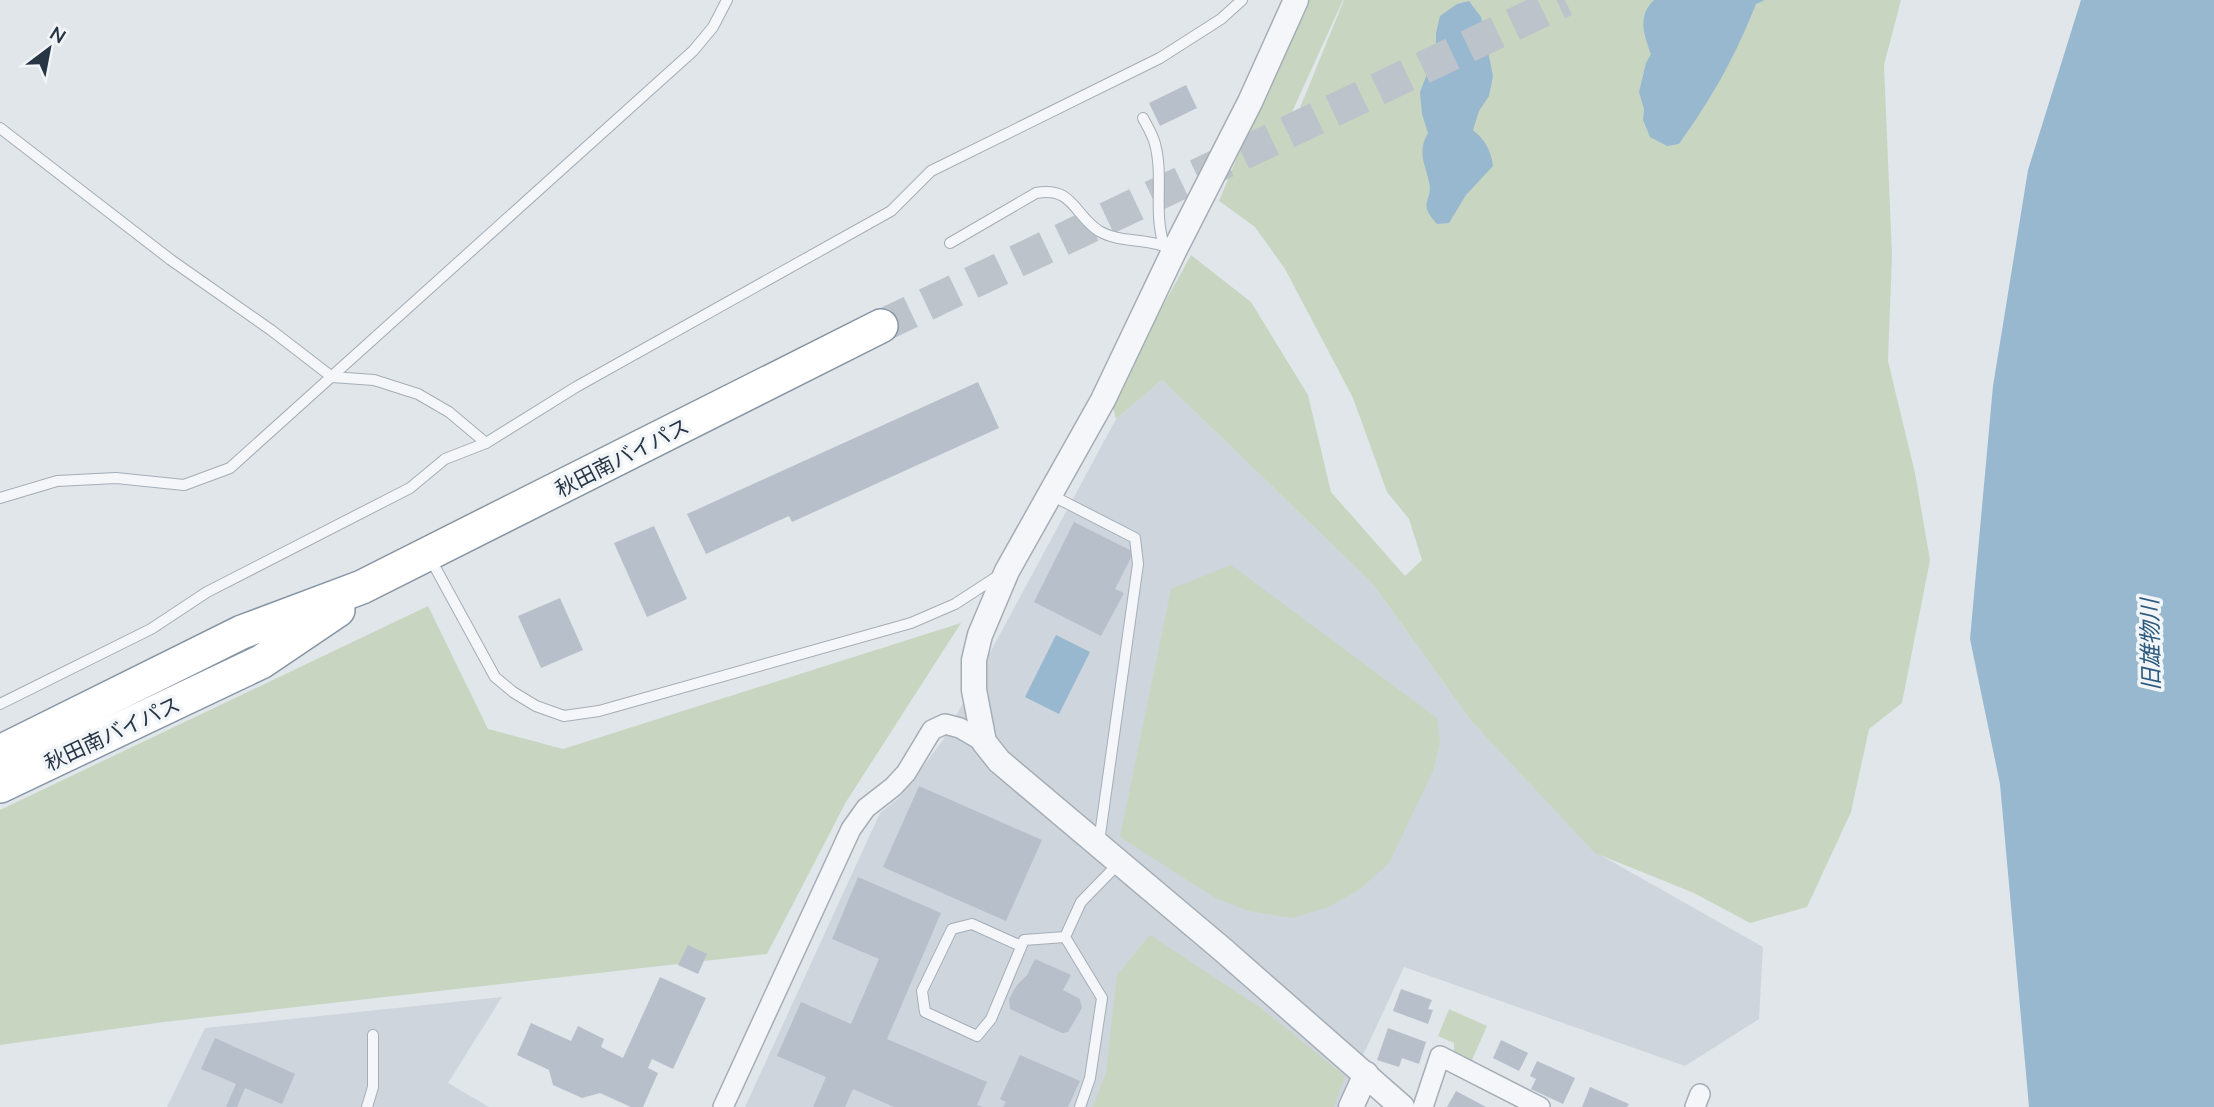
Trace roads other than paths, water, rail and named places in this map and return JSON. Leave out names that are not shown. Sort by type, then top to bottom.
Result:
[{"type":"highway","name":"秋田南バイパス","points":[[0,752],[242,632],[362,587],[881,327]]},
{"type":"highway","name":"秋田南バイパス","points":[[0,786],[261,662],[337,611],[362,587]]},
{"type":"street","points":[[984,742],[974,690],[974,660],[980,635],[1007,571],[1103,400],[1169,248],[1250,103],[1296,0]]},
{"type":"street","points":[[723,1107],[851,829],[866,808],[906,774],[932,730],[945,724],[960,728],[984,742],[999,761],[1222,949],[1402,1107]]},
{"type":"street","points":[[1423,1107],[1440,1056],[1540,1107]]},
{"type":"street","points":[[1351,1107],[1366,1074]]},
{"type":"lane","points":[[0,498],[57,481],[116,478],[184,485],[230,468],[693,51],[713,27],[727,0]]},
{"type":"lane","points":[[0,704],[151,629],[207,592],[410,488],[446,459],[486,443],[576,387],[891,211],[931,171],[1160,58],[1221,19],[1242,0]]},
{"type":"lane","points":[[1143,118],[1155,142],[1159,231],[1169,248]]},
{"type":"lane","points":[[0,128],[171,260],[271,330],[332,377],[374,380],[418,394],[449,412],[486,443]]},
{"type":"lane","points":[[950,243],[1036,193],[1050,190],[1066,197],[1103,233],[1169,248]]},
{"type":"lane","points":[[1050,494],[1135,538],[1138,564],[1098,846]]},
{"type":"lane","points":[[428,554],[495,677],[536,706],[564,716],[599,710],[911,623],[955,604],[1007,571]]},
{"type":"lane","points":[[1065,937],[1081,902],[1118,864]]},
{"type":"lane","points":[[1021,946],[972,924],[952,929],[922,991],[925,1012],[977,1036],[992,1019],[1024,940],[1065,937]]},
{"type":"lane","points":[[1065,937],[1102,998],[1090,1078],[1080,1107]]},
{"type":"lane","points":[[366,1107],[373,1087],[373,1035]]},
{"type":"water","points":[[1654,0],[1765,0],[1756,4],[1713,93],[1679,144],[1667,146],[1650,137],[1643,120],[1644,109],[1639,92],[1651,54],[1644,33],[1644,19]]},
{"type":"water","name":"旧雄物川","points":[[2081,0],[2214,0],[2214,1107],[2029,1107],[2000,784],[1970,639],[1993,386],[2028,170]]},
{"type":"water","points":[[1469,1],[1481,17],[1493,76],[1489,96],[1479,111],[1473,130],[1487,146],[1493,166],[1466,195],[1449,223],[1437,224],[1427,206],[1430,188],[1422,152],[1428,133],[1422,114],[1420,92],[1436,51],[1440,16],[1457,4]]},
{"type":"water","points":[[1056,635],[1090,652],[1059,714],[1025,697]]},
{"type":"tunnel","points":[[881,326],[1565,0]]}]
